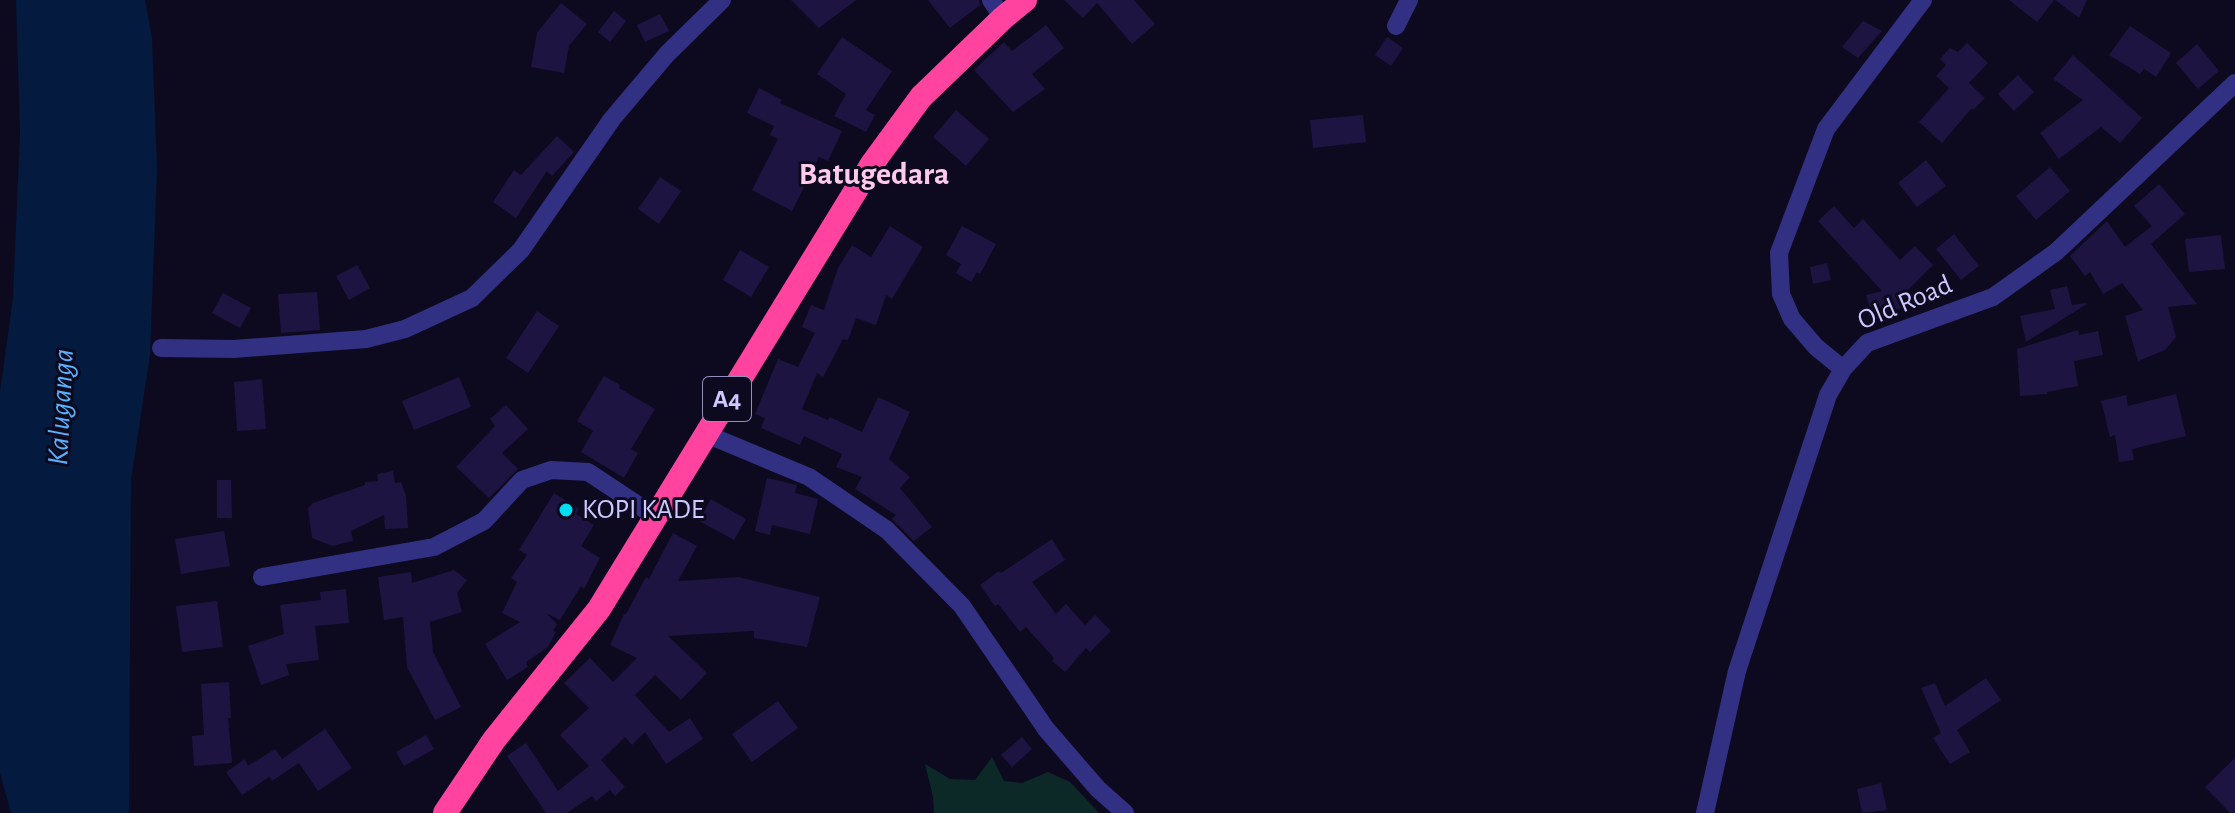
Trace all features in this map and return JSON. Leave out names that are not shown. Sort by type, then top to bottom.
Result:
[{"type":"highway","name":"A4","points":[[445,813],[494,740],[599,609],[872,164],[921,97],[997,9],[1025,0]]},
{"type":"street","points":[[161,348],[234,349],[366,339],[405,329],[472,298],[521,250],[612,119],[667,54],[722,0]]},
{"type":"street","points":[[1396,26],[1409,0]]},
{"type":"street","points":[[1843,369],[1816,347],[1792,319],[1781,294],[1779,253],[1826,129],[1923,0]]},
{"type":"street","name":"Old Road","points":[[1705,813],[1737,671],[1828,395],[1843,369],[1867,343],[1993,297],[2056,252],[2235,83]]},
{"type":"street","points":[[706,434],[809,477],[887,530],[962,606],[1046,729],[1098,789],[1125,813]]},
{"type":"street","points":[[262,577],[434,547],[484,521],[522,480],[551,470],[588,472],[656,517]]},
{"type":"green space","points":[[992,757],[1004,781],[1022,783],[1048,772],[1070,782],[1099,813],[934,813],[925,764],[950,779],[975,780]]},
{"type":"water","name":"Kaluganga","points":[[16,0],[145,0],[152,38],[157,169],[150,355],[131,480],[129,813],[11,813],[0,773],[0,392],[13,298],[20,132]]},
{"type":"building","points":[[791,0],[856,0],[819,28]]},
{"type":"building","points":[[928,0],[979,0],[980,5],[950,28]]},
{"type":"building","points":[[1064,0],[1134,0],[1155,24],[1132,44],[1097,3],[1083,18]]},
{"type":"building","points":[[2009,0],[2054,0],[2037,22]]},
{"type":"building","points":[[2055,0],[2087,0],[2079,18]]},
{"type":"building","points":[[561,3],[587,24],[569,46],[564,73],[531,67],[537,33]]},
{"type":"building","points":[[614,11],[626,21],[610,42],[598,32]]},
{"type":"building","points":[[660,14],[669,31],[645,42],[637,25]]},
{"type":"building","points":[[1863,21],[1882,31],[1858,58],[1842,47]]},
{"type":"building","points":[[1046,25],[1064,48],[1032,74],[1045,89],[1013,112],[974,70],[1004,42],[1012,51]]},
{"type":"building","points":[[2130,26],[2171,53],[2156,77],[2144,69],[2140,74],[2109,55]]},
{"type":"building","points":[[842,37],[892,71],[866,110],[875,115],[866,132],[834,116],[846,94],[817,74]]},
{"type":"building","points":[[1387,37],[1403,48],[1391,66],[1375,55]]},
{"type":"building","points":[[1967,43],[1988,63],[1969,83],[1985,98],[1971,109],[1942,143],[1919,122],[1949,88],[1936,76],[1946,65],[1940,59],[1950,48],[1958,52]]},
{"type":"building","points":[[2197,44],[2219,71],[2198,89],[2176,63]]},
{"type":"building","points":[[2073,55],[2142,118],[2120,143],[2101,127],[2059,159],[2040,133],[2083,100],[2053,79]]},
{"type":"building","points":[[2018,75],[2034,92],[2014,111],[1998,94]]},
{"type":"building","points":[[759,88],[782,100],[780,103],[842,131],[828,161],[819,157],[792,211],[752,190],[778,139],[770,135],[774,126],[747,113]]},
{"type":"building","points":[[956,110],[989,139],[966,166],[933,137]]},
{"type":"building","points":[[1363,115],[1366,142],[1313,148],[1310,120]]},
{"type":"building","points":[[557,136],[574,152],[552,176],[547,171],[516,218],[493,202],[514,170],[521,175]]},
{"type":"building","points":[[1926,160],[1946,186],[1917,207],[1898,183]]},
{"type":"building","points":[[2050,167],[2070,191],[2036,220],[2016,196]]},
{"type":"building","points":[[660,177],[681,191],[659,224],[638,209]]},
{"type":"building","points":[[2159,184],[2185,214],[2151,244],[2197,304],[2168,307],[2176,337],[2165,350],[2138,361],[2125,316],[2143,310],[2122,283],[2103,294],[2090,272],[2085,276],[2070,256],[2107,221],[2125,247],[2152,226],[2134,206]]},
{"type":"building","points":[[1834,206],[1854,228],[1863,219],[1900,260],[1915,246],[1933,265],[1899,299],[1902,308],[1873,317],[1866,295],[1882,291],[1818,221]]},
{"type":"building","points":[[890,226],[923,247],[892,299],[886,295],[876,325],[856,318],[848,340],[843,339],[823,377],[817,373],[802,409],[828,420],[830,417],[862,432],[878,397],[910,412],[889,459],[910,477],[900,488],[932,527],[914,541],[892,519],[896,515],[855,489],[862,477],[836,467],[842,454],[804,436],[800,445],[761,428],[765,418],[755,414],[778,359],[798,367],[815,333],[802,327],[811,305],[824,310],[838,268],[852,245],[871,257]]},
{"type":"building","points":[[962,226],[996,244],[980,274],[977,272],[971,282],[956,273],[961,264],[946,255]]},
{"type":"building","points":[[1954,234],[1979,266],[1961,280],[1936,249]]},
{"type":"building","points":[[2221,235],[2225,269],[2189,272],[2185,239]]},
{"type":"building","points":[[740,250],[769,267],[751,297],[723,280]]},
{"type":"building","points":[[1827,263],[1831,280],[1813,284],[1810,267]]},
{"type":"building","points":[[357,265],[370,288],[349,300],[336,276]]},
{"type":"building","points":[[2067,286],[2072,305],[2087,304],[2026,342],[2020,316],[2055,309],[2050,290]]},
{"type":"building","points":[[317,292],[320,330],[281,333],[278,294]]},
{"type":"building","points":[[223,293],[251,308],[240,328],[212,313]]},
{"type":"building","points":[[537,311],[559,326],[528,373],[506,358]]},
{"type":"building","points":[[2078,330],[2079,335],[2098,331],[2103,355],[2074,361],[2078,386],[2047,394],[2020,396],[2017,349]]},
{"type":"building","points":[[604,376],[655,409],[631,449],[638,453],[624,478],[581,452],[593,431],[577,421]]},
{"type":"building","points":[[459,377],[471,407],[414,430],[402,401]]},
{"type":"building","points":[[262,379],[266,429],[237,431],[234,382]]},
{"type":"building","points":[[2176,394],[2186,436],[2132,449],[2134,460],[2119,462],[2115,435],[2110,437],[2101,401],[2126,395],[2128,406]]},
{"type":"building","points":[[506,405],[528,429],[502,453],[518,469],[489,498],[456,467],[495,426],[490,419]]},
{"type":"building","points":[[393,471],[395,483],[401,482],[406,496],[408,528],[385,529],[384,515],[351,531],[353,541],[332,546],[312,538],[308,508],[313,503],[365,485],[365,482],[378,481],[377,474]]},
{"type":"building","points":[[767,478],[797,485],[795,493],[818,499],[810,534],[772,525],[770,535],[755,531]]},
{"type":"building","points":[[217,480],[231,480],[232,518],[217,518]]},
{"type":"building","points":[[554,493],[579,509],[576,514],[594,525],[581,546],[600,558],[584,589],[581,586],[560,620],[546,613],[557,624],[548,647],[526,662],[528,667],[507,680],[485,644],[520,622],[502,613],[517,582],[511,578],[527,555],[519,550]]},
{"type":"building","points":[[711,499],[746,519],[734,540],[699,521]]},
{"type":"building","points":[[224,531],[230,566],[181,574],[175,539]]},
{"type":"building","points":[[673,533],[697,546],[678,581],[739,577],[820,597],[807,647],[754,638],[754,631],[668,636],[707,673],[681,700],[655,675],[635,695],[669,732],[690,718],[703,739],[666,764],[645,732],[632,745],[625,737],[601,760],[625,787],[615,796],[610,790],[596,801],[592,796],[567,813],[546,813],[507,756],[526,743],[558,791],[589,766],[560,735],[589,708],[564,683],[590,658],[613,682],[637,658],[610,645],[624,614],[646,577],[649,579]]},
{"type":"building","points":[[1052,539],[1065,560],[1032,582],[1056,614],[1066,604],[1085,625],[1095,615],[1111,631],[1090,652],[1086,648],[1065,672],[1052,661],[1054,658],[1026,627],[1020,632],[980,585]]},
{"type":"building","points":[[454,570],[467,580],[457,593],[462,612],[430,622],[433,652],[461,707],[435,720],[407,667],[403,617],[384,620],[378,577],[411,572],[412,583]]},
{"type":"building","points":[[346,589],[349,623],[315,626],[319,660],[286,664],[289,675],[261,685],[248,646],[284,634],[280,605],[321,600],[320,592]]},
{"type":"building","points":[[217,601],[223,647],[182,652],[176,606]]},
{"type":"building","points":[[1986,678],[2001,700],[1957,730],[1970,752],[1950,764],[1933,738],[1941,733],[1921,688],[1935,683],[1945,706]]},
{"type":"building","points":[[229,682],[232,763],[194,766],[192,736],[204,735],[201,684]]},
{"type":"building","points":[[778,701],[798,728],[752,762],[732,734]]},
{"type":"building","points":[[325,729],[352,768],[318,791],[299,763],[272,781],[269,777],[242,795],[226,772],[245,759],[248,766],[275,749],[282,759]]},
{"type":"building","points":[[426,735],[434,749],[404,766],[396,752]]},
{"type":"building","points":[[1022,737],[1032,749],[1012,767],[1001,755]]},
{"type":"building","points":[[2235,758],[2235,813],[2230,813],[2205,787]]},
{"type":"building","points":[[1881,783],[1887,810],[1862,813],[1857,789]]},
{"type":"place","name":"KOPI KADE","points":[[566,510]]},
{"type":"district","name":"Batugedara","points":[[874,174]]}]
